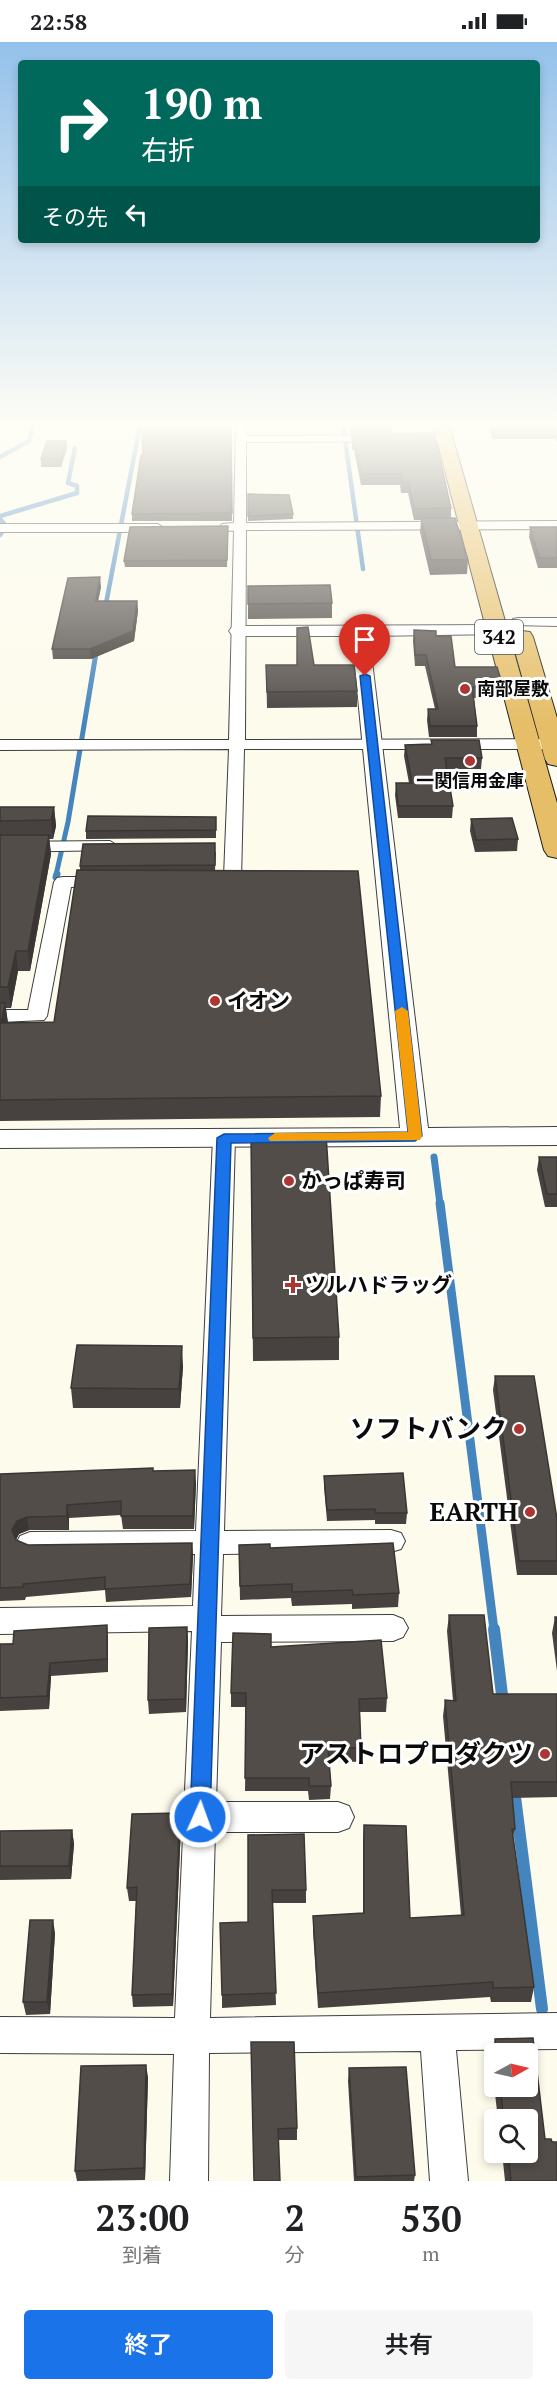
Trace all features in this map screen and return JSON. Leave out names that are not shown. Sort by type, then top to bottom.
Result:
[{"type":"highway","name":"342","points":[[480,526],[497,549]]},
{"type":"highway","name":"342","points":[[480,526],[498,630],[557,850]]},
{"type":"highway","name":"342","points":[[512,601],[556,749]]},
{"type":"street","points":[[214,527],[557,525]]},
{"type":"street","points":[[198,882],[232,882],[228,845],[237,744],[238,527]]},
{"type":"street","points":[[0,528],[166,528]]},
{"type":"street","points":[[518,622],[557,622]]},
{"type":"street","points":[[238,631],[498,630]]},
{"type":"street","points":[[360,631],[415,1136]]},
{"type":"street","points":[[0,745],[527,744],[556,749]]},
{"type":"street","points":[[0,847],[128,846]]},
{"type":"street","points":[[0,1016],[37,1016],[63,882],[119,882]]},
{"type":"street","points":[[0,1139],[557,1136]]},
{"type":"street","points":[[189,2181],[192,2036],[224,1138]]},
{"type":"street","points":[[30,1544],[391,1541]]},
{"type":"street","points":[[0,1620],[393,1629]]},
{"type":"street","points":[[200,1817],[338,1817]]},
{"type":"street","points":[[0,2035],[192,2036],[557,2031]]},
{"type":"street","points":[[437,2032],[449,2181]]},
{"type":"building","points":[[423,525],[457,525],[468,560],[431,560]]},
{"type":"building","points":[[228,526],[227,560],[124,561],[130,527]]},
{"type":"building","points":[[530,527],[557,527],[557,558],[539,558]]},
{"type":"building","points":[[100,577],[96,601],[137,601],[133,631],[90,649],[52,649],[68,578]]},
{"type":"building","points":[[330,585],[332,603],[248,604],[248,586]]},
{"type":"building","points":[[308,627],[314,665],[354,665],[357,691],[267,692],[266,665],[297,665],[297,628]]},
{"type":"building","points":[[414,630],[436,631],[436,636],[451,636],[455,667],[497,667],[503,687],[472,687],[477,726],[430,726],[428,709],[438,709],[426,655],[415,655]]},
{"type":"building","points":[[431,740],[479,740],[482,758],[445,758],[453,806],[398,806],[396,783],[412,783],[405,745],[432,744]]},
{"type":"building","points":[[0,807],[54,807],[51,820],[0,821]]},
{"type":"building","points":[[88,816],[216,817],[216,830],[86,831]]},
{"type":"building","points":[[512,818],[518,839],[476,840],[471,819]]},
{"type":"building","points":[[0,835],[49,835],[28,951],[16,951],[8,987],[0,987]]},
{"type":"building","points":[[215,843],[215,865],[80,866],[83,844]]},
{"type":"building","name":"イオン","points":[[77,870],[358,871],[381,1096],[0,1100],[0,1003],[5,1003],[1,1023],[54,1022]]},
{"type":"building","name":"ツルハドラッグ","points":[[326,1134],[339,1337],[253,1338],[251,1135]]},
{"type":"building","points":[[539,1157],[557,1157],[557,1194],[547,1194]]},
{"type":"building","points":[[77,1345],[182,1346],[179,1389],[71,1388]]},
{"type":"building","points":[[495,1376],[534,1376],[557,1519],[557,1561],[519,1561]]},
{"type":"building","points":[[153,1468],[153,1471],[195,1470],[193,1516],[121,1516],[121,1501],[67,1505],[67,1516],[27,1517],[17,1521],[12,1530],[16,1540],[28,1545],[192,1543],[190,1584],[105,1589],[105,1577],[0,1588],[0,1474]]},
{"type":"building","points":[[403,1473],[407,1513],[376,1513],[375,1509],[327,1510],[324,1476]]},
{"type":"building","points":[[393,1543],[399,1593],[353,1595],[352,1590],[292,1592],[292,1584],[240,1586],[239,1545],[270,1544],[270,1548]]},
{"type":"building","points":[[449,1615],[484,1615],[493,1694],[557,1694],[557,1782],[511,1782],[515,1829],[512,1829],[534,1987],[493,1988],[493,1982],[318,1993],[313,1916],[364,1913],[364,1825],[406,1826],[410,1918],[464,1915],[445,1700],[456,1701]]},
{"type":"building","points":[[107,1625],[107,1659],[50,1663],[47,1696],[0,1698],[0,1644],[13,1644],[14,1631]]},
{"type":"building","points":[[187,1627],[185,1699],[148,1700],[149,1628]]},
{"type":"building","points":[[233,1633],[271,1634],[271,1647],[381,1640],[387,1698],[359,1699],[361,1748],[328,1748],[331,1786],[309,1786],[309,1778],[245,1778],[246,1693],[231,1693]]},
{"type":"building","points":[[180,1813],[172,1994],[132,1995],[137,1887],[127,1888],[132,1814]]},
{"type":"building","points":[[72,1830],[69,1866],[0,1866],[0,1831]]},
{"type":"building","points":[[304,1834],[306,1890],[272,1890],[276,1993],[222,1995],[220,1923],[248,1922],[248,1835]]},
{"type":"building","points":[[30,1920],[53,1920],[47,2002],[23,2002]]},
{"type":"building","points":[[533,2038],[534,2043],[496,2043],[495,2039]]},
{"type":"building","points":[[251,2042],[294,2042],[297,2128],[278,2129],[280,2181],[254,2181]]},
{"type":"building","points":[[146,2065],[144,2168],[75,2171],[81,2066]]},
{"type":"building","points":[[406,2067],[415,2175],[356,2177],[349,2068]]},
{"type":"building","points":[[538,2080],[545,2139],[557,2142],[557,2181],[511,2181],[509,2163],[538,2163],[538,2109],[503,2109],[501,2097],[538,2097]]},
{"type":"waterway","points":[[0,535],[5,525]]},
{"type":"waterway","points":[[105,609],[121,525]]},
{"type":"waterway","points":[[357,525],[363,569]]},
{"type":"waterway","points":[[56,875],[68,822],[97,647]]},
{"type":"waterway","points":[[434,1157],[440,1204]]},
{"type":"waterway","points":[[440,1203],[494,1630]]},
{"type":"waterway","points":[[494,1629],[503,1703]]},
{"type":"waterway","points":[[514,1789],[542,2009]]},
{"type":"slow traffic","points":[[275,1138],[415,1136],[402,1011]]},
{"type":"place","name":"南部屋敷","points":[[465,689]]},
{"type":"place","name":"一関信用金庫","points":[[470,761]]},
{"type":"place","name":"イオン","points":[[215,1001]]},
{"type":"place","name":"かっぱ寿司","points":[[289,1181]]},
{"type":"place","name":"ツルハドラッグ","points":[[293,1285]]},
{"type":"place","name":"ソフトバンク","points":[[519,1429]]},
{"type":"place","name":"EARTH","points":[[530,1512]]},
{"type":"place","name":"アストロプロダクツ","points":[[545,1754]]},
{"type":"route","points":[[200,1817],[224,1138],[415,1136],[365,676]]}]
